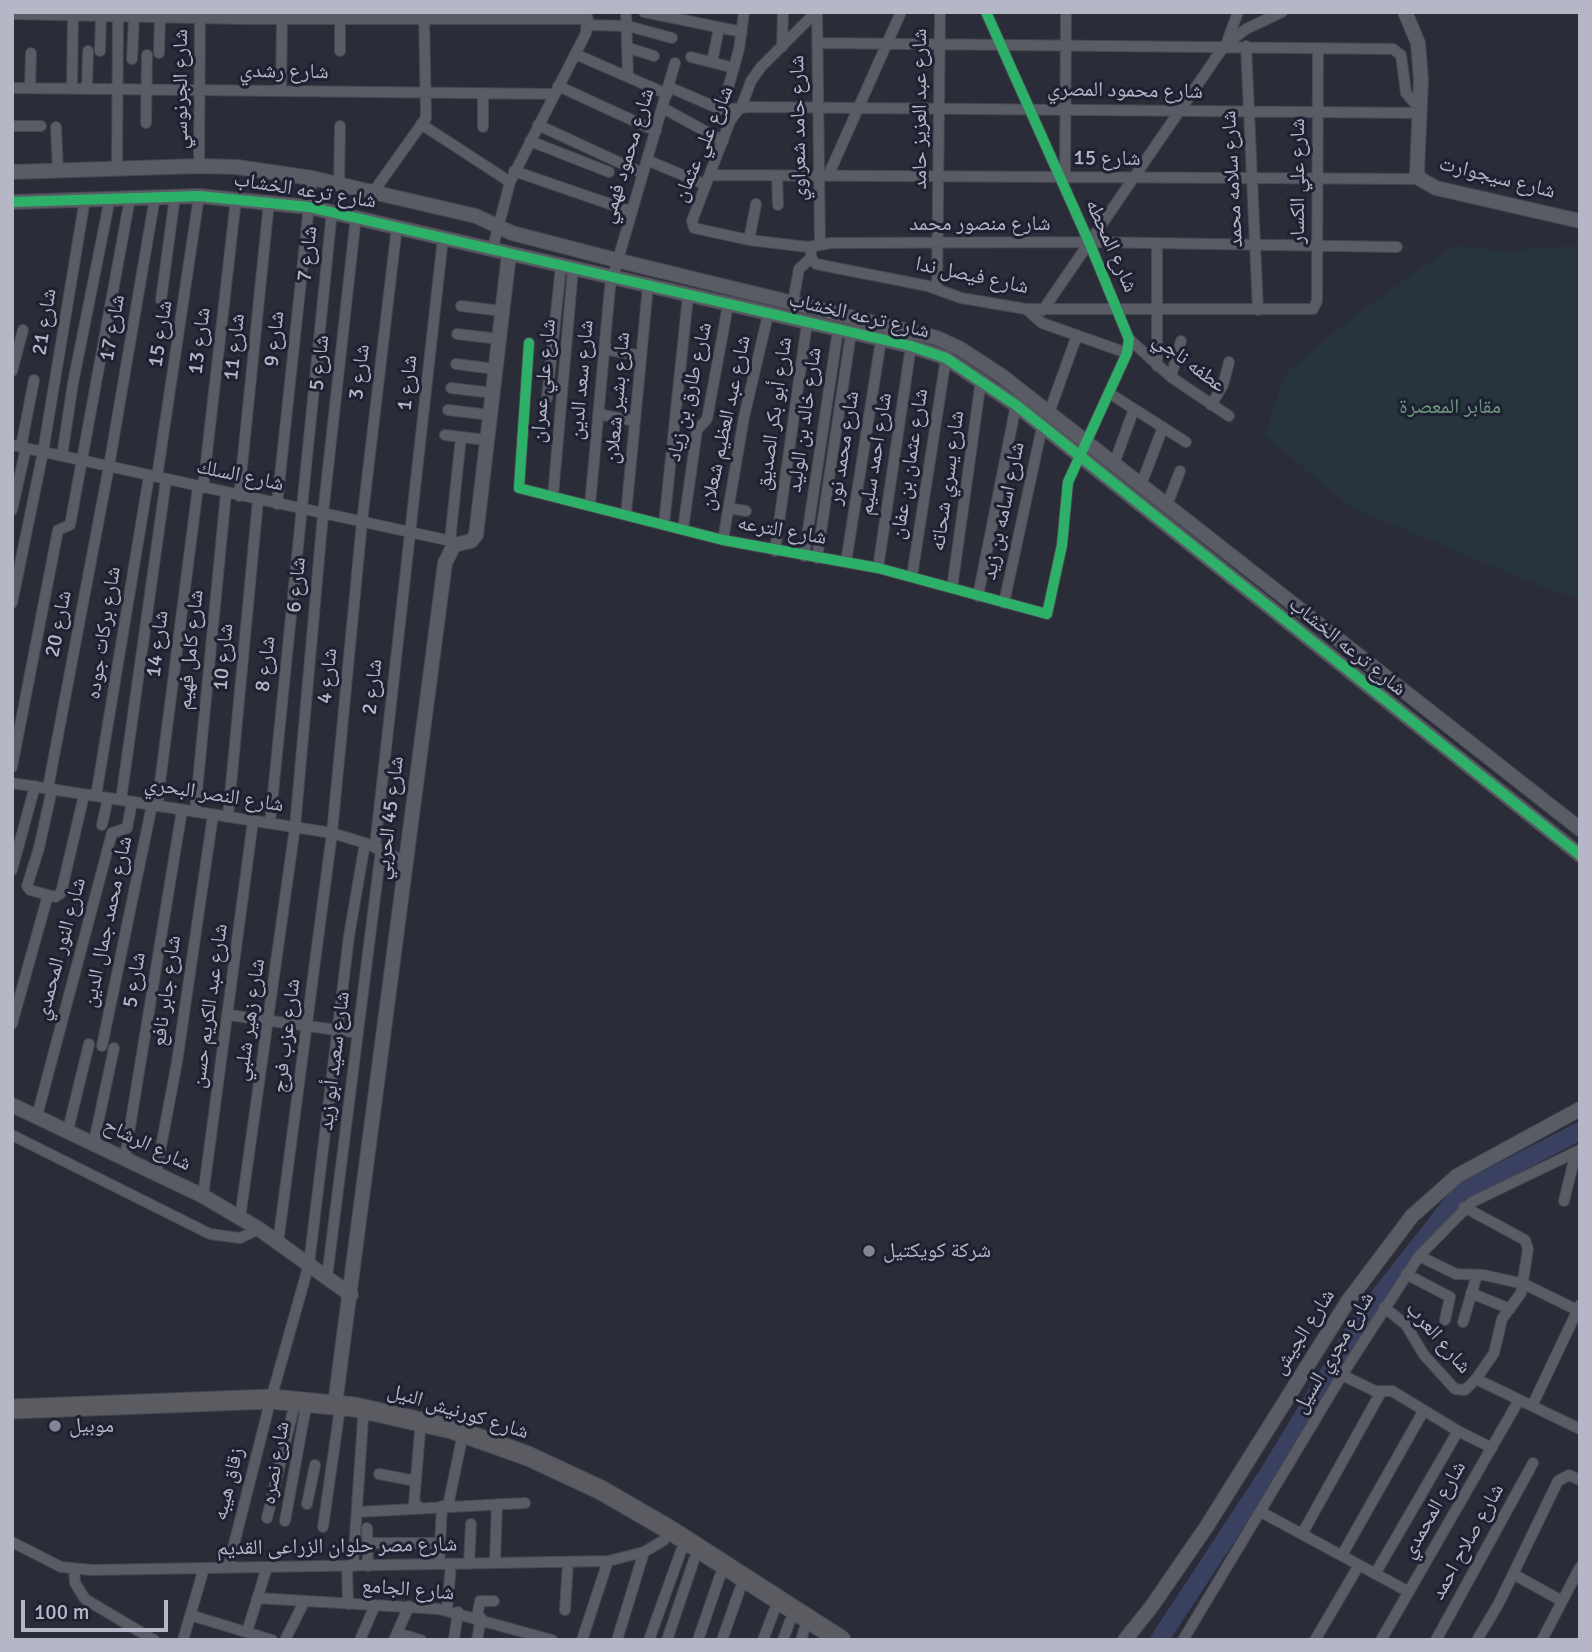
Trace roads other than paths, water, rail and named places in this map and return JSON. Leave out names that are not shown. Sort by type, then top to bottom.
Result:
[{"type":"highway","name":"شارع كورنيش النيل","points":[[12,1409],[269,1404],[337,1410],[452,1429],[565,1472],[648,1516],[841,1640]]},
{"type":"highway","name":"شارع كورنيش النيل","points":[[12,1422],[269,1404],[299,1411],[337,1410],[363,1419],[420,1431],[461,1443],[570,1487],[664,1540],[798,1628]]},
{"type":"street","points":[[626,12],[628,77]]},
{"type":"street","points":[[646,12],[742,32]]},
{"type":"street","points":[[722,110],[734,68],[744,12]]},
{"type":"street","points":[[782,47],[783,12]]},
{"type":"street","name":"شارع علي عثمان","points":[[692,226],[731,118],[740,108],[755,74],[816,12]]},
{"type":"street","name":"شارع حامد شعراوي","points":[[814,249],[823,176],[816,12]]},
{"type":"street","points":[[823,176],[858,108],[901,12]]},
{"type":"street","name":"شارع عبد العزيز حامد","points":[[937,289],[940,12]]},
{"type":"street","name":"شارع المحطه","points":[[986,12],[1062,177],[1129,339],[1127,353],[1066,492],[1062,545],[1049,610],[1042,614]]},
{"type":"street","points":[[1062,177],[1066,12]]},
{"type":"street","points":[[1043,310],[1224,46],[1234,30],[1238,12]]},
{"type":"street","points":[[1224,46],[1246,29],[1282,12]]},
{"type":"street","name":"شارع سيجوارت","points":[[1405,12],[1418,43],[1420,79],[1417,173],[1420,179],[1436,188],[1580,221]]},
{"type":"street","points":[[12,14],[134,17],[200,15],[340,20],[424,16],[588,19],[672,38]]},
{"type":"street","points":[[68,14],[72,88]]},
{"type":"street","points":[[99,15],[100,51]]},
{"type":"street","points":[[116,15],[117,169]]},
{"type":"street","name":"شارع الجرنوسي","points":[[199,166],[200,15]]},
{"type":"street","points":[[158,16],[159,53]]},
{"type":"street","points":[[374,191],[427,114],[424,16]]},
{"type":"street","points":[[132,59],[134,17]]},
{"type":"street","points":[[281,91],[282,19]]},
{"type":"street","points":[[492,251],[512,176],[575,54],[588,19]]},
{"type":"street","points":[[340,20],[340,51]]},
{"type":"street","points":[[712,62],[719,28]]},
{"type":"street","points":[[817,43],[1246,46],[1396,50],[1402,58],[1406,93],[1419,111]]},
{"type":"street","name":"شارع سلامه محمد","points":[[1246,46],[1258,310]]},
{"type":"street","points":[[629,48],[654,56]]},
{"type":"street","name":"شارع علي الكسار","points":[[1310,310],[1317,303],[1318,48]]},
{"type":"street","points":[[87,89],[88,51]]},
{"type":"street","points":[[30,88],[31,53]]},
{"type":"street","name":"شارع محمود المصري","points":[[575,54],[628,77],[722,110],[818,107],[1419,111]]},
{"type":"street","points":[[146,123],[147,55]]},
{"type":"street","points":[[691,57],[734,68]]},
{"type":"street","name":"شارع محمود فهمي","points":[[616,260],[675,63]]},
{"type":"street","name":"شارع رشدي","points":[[12,88],[425,95],[556,90]]},
{"type":"street","points":[[556,90],[656,131]]},
{"type":"street","points":[[483,94],[483,127]]},
{"type":"street","points":[[663,108],[723,141]]},
{"type":"street","points":[[421,124],[512,176],[631,211]]},
{"type":"street","points":[[538,125],[642,173]]},
{"type":"street","points":[[12,126],[41,126]]},
{"type":"street","points":[[339,184],[340,126]]},
{"type":"street","points":[[57,127],[58,171]]},
{"type":"street","points":[[530,141],[609,172]]},
{"type":"street","points":[[647,160],[708,180]]},
{"type":"street","name":"شارع ترعه الخشاب","points":[[12,172],[199,166],[237,167],[312,178],[476,216],[512,233],[616,260],[937,338],[981,361],[1580,829]]},
{"type":"street","points":[[777,176],[778,205]]},
{"type":"street","name":"شارع 15","points":[[708,180],[777,176],[1420,179]]},
{"type":"street","name":"شارع 9","points":[[277,504],[312,178]]},
{"type":"street","points":[[161,300],[175,196]]},
{"type":"street","name":"شارع ترعه الخشاب","points":[[12,202],[199,196],[309,207],[911,346],[946,358],[1016,405],[1079,458],[1580,855]]},
{"type":"street","name":"شارع 15","points":[[157,478],[199,196]]},
{"type":"street","name":"شارع 17","points":[[108,466],[155,197]]},
{"type":"street","points":[[62,456],[73,383],[110,198]]},
{"type":"street","points":[[12,767],[59,529],[70,525],[130,198]]},
{"type":"street","name":"شارع 21","points":[[12,603],[43,452],[85,199]]},
{"type":"street","name":"شارع 13","points":[[200,487],[236,199]]},
{"type":"street","name":"شارع 11","points":[[239,496],[268,202]]},
{"type":"street","points":[[749,240],[755,204]]},
{"type":"street","name":"شارع 7","points":[[300,509],[332,212]]},
{"type":"street","name":"شارع 5","points":[[323,514],[356,216]]},
{"type":"street","name":"شارع 3","points":[[362,522],[397,226]]},
{"type":"street","name":"شارع منصور محمد","points":[[692,226],[749,240],[814,249],[1089,242],[1397,247]]},
{"type":"street","name":"شارع 1","points":[[410,532],[443,238]]},
{"type":"street","points":[[1157,244],[1157,366]]},
{"type":"street","points":[[793,302],[799,269],[814,249]]},
{"type":"street","name":"شارع فيصل ندا","points":[[814,249],[818,265],[937,289],[961,298],[1026,309],[1310,310]]},
{"type":"street","name":"شارع 45 الحربي","points":[[337,1410],[445,563],[455,542],[471,541],[476,535],[509,254]]},
{"type":"street","name":"شارع سعد الدين","points":[[590,505],[604,349],[616,260]]},
{"type":"street","points":[[547,398],[567,268]]},
{"type":"street","name":"شارع علي عمران","points":[[553,496],[561,400],[567,268]]},
{"type":"street","name":"شارع بشير شعلان","points":[[626,514],[648,286]]},
{"type":"street","points":[[664,524],[688,296]]},
{"type":"street","name":"شارع طارق بن زياد","points":[[683,529],[697,430],[707,419],[728,305]]},
{"type":"street","points":[[461,306],[502,311]]},
{"type":"street","points":[[1026,309],[1042,323],[1127,353]]},
{"type":"street","name":"شارع عبد العظيم شعلان","points":[[723,540],[744,417],[768,314]]},
{"type":"street","name":"شارع أبو بكر الصديق","points":[[775,551],[807,323]]},
{"type":"street","points":[[12,371],[23,330]]},
{"type":"street","points":[[817,558],[844,332]]},
{"type":"street","name":"شارع خالد بن الوليد","points":[[804,556],[844,332]]},
{"type":"street","points":[[457,334],[499,339]]},
{"type":"street","points":[[1049,413],[1077,335]]},
{"type":"street","name":"عطفه ناجي","points":[[1129,339],[1171,377],[1228,416]]},
{"type":"street","name":"شارع محمد نور","points":[[846,562],[881,340]]},
{"type":"street","points":[[1171,377],[1181,341]]},
{"type":"street","points":[[530,343],[525,395],[561,400]]},
{"type":"street","name":"شارع احمد سليم","points":[[878,568],[911,346]]},
{"type":"street","points":[[604,349],[641,355]]},
{"type":"street","name":"شارع عثمان بن عفان","points":[[912,576],[946,358]]},
{"type":"street","points":[[1211,405],[1223,385],[1229,362]]},
{"type":"street","points":[[456,364],[495,369]]},
{"type":"street","points":[[12,510],[20,446],[34,380]]},
{"type":"street","name":"شارع يسري شحاته","points":[[952,588],[981,380]]},
{"type":"street","points":[[451,388],[493,393]]},
{"type":"street","points":[[1109,393],[1186,442]]},
{"type":"street","name":"شارع الترعه","points":[[525,395],[517,484],[519,488],[723,540],[912,576],[1042,614]]},
{"type":"street","points":[[978,596],[1016,405]]},
{"type":"street","points":[[1114,464],[1134,409]]},
{"type":"street","points":[[448,410],[490,415]]},
{"type":"street","points":[[598,414],[635,421]]},
{"type":"street","name":"شارع اسامه بن زيد","points":[[1004,603],[1042,427]]},
{"type":"street","points":[[1141,485],[1163,427]]},
{"type":"street","points":[[445,435],[487,440]]},
{"type":"street","points":[[455,542],[461,437]]},
{"type":"street","name":"شارع السلك","points":[[20,446],[455,542]]},
{"type":"street","name":"شارع 20","points":[[48,895],[30,890],[27,886],[39,848],[108,466]]},
{"type":"street","points":[[1167,505],[1180,471]]},
{"type":"street","points":[[127,801],[157,478]]},
{"type":"street","name":"شارع بركات جوده","points":[[96,796],[157,478]]},
{"type":"street","name":"شارع 14","points":[[155,806],[200,487]]},
{"type":"street","name":"شارع كامل فهيم","points":[[194,812],[226,493]]},
{"type":"street","name":"شارع 10","points":[[228,817],[258,500]]},
{"type":"street","points":[[728,508],[746,511]]},
{"type":"street","name":"شارع 8","points":[[270,823],[300,509]]},
{"type":"street","name":"شارع 6","points":[[295,827],[323,514]]},
{"type":"street","name":"شارع 4","points":[[332,833],[362,522]]},
{"type":"street","name":"شارع 2","points":[[373,847],[410,532]]},
{"type":"street","points":[[1270,610],[1282,595]]},
{"type":"street","name":"شارع النصر البحري","points":[[12,783],[332,833],[406,862]]},
{"type":"street","points":[[12,870],[35,786]]},
{"type":"street","points":[[12,1024],[48,895],[55,897],[60,894],[84,794]]},
{"type":"street","points":[[102,825],[108,798]]},
{"type":"street","name":"شارع النور المحمدي","points":[[37,1116],[111,834],[127,828],[127,801]]},
{"type":"street","name":"شارع محمد جمال الدين","points":[[102,1046],[155,806]]},
{"type":"street","name":"شارع 5","points":[[125,1157],[182,810]]},
{"type":"street","name":"شارع جابر نافع","points":[[156,1173],[177,1062],[213,815]]},
{"type":"street","name":"شارع عبد الكريم حسن","points":[[203,1196],[253,821]]},
{"type":"street","name":"شارع زهير شلبي","points":[[240,1218],[270,1021],[295,827]]},
{"type":"street","name":"شارع عزب فرج","points":[[278,1243],[332,833]]},
{"type":"street","name":"زقاق هيبه","points":[[228,1568],[269,1404],[309,1264],[349,936],[373,847]]},
{"type":"street","name":"شارع سعيد أبو زيد","points":[[327,1277],[358,1033],[373,847]]},
{"type":"street","points":[[229,1015],[358,1033]]},
{"type":"street","points":[[76,1042],[127,1051]]},
{"type":"street","points":[[68,1130],[89,1044]]},
{"type":"street","points":[[94,1142],[114,1048]]},
{"type":"street","name":"شارع الرشاح","points":[[12,1105],[203,1196],[259,1229],[351,1295]]},
{"type":"street","name":"شارع الجيش","points":[[1125,1640],[1207,1526],[1348,1301],[1412,1216],[1457,1176],[1580,1109]]},
{"type":"street","points":[[12,1135],[210,1234],[240,1238],[259,1229]]},
{"type":"street","points":[[1564,1201],[1578,1151]]},
{"type":"street","name":"شارع مجري السيل","points":[[1184,1640],[1342,1375],[1419,1256],[1464,1208],[1487,1193],[1578,1151]]},
{"type":"street","points":[[1464,1208],[1525,1240],[1527,1244],[1524,1284],[1500,1324],[1494,1353],[1476,1379],[1580,1429]]},
{"type":"street","points":[[1419,1256],[1450,1272],[1524,1284],[1579,1307],[1532,1406]]},
{"type":"street","points":[[1406,1274],[1450,1297],[1444,1320]]},
{"type":"street","points":[[1463,1322],[1477,1275]]},
{"type":"street","points":[[1471,1293],[1510,1309]]},
{"type":"street","name":"شارع العرب","points":[[1384,1307],[1410,1330],[1424,1355],[1455,1390],[1465,1390],[1476,1379]]},
{"type":"street","points":[[1342,1375],[1381,1392],[1390,1390],[1492,1448]]},
{"type":"street","points":[[1302,1534],[1381,1392]]},
{"type":"street","name":"شارع المحمدي","points":[[1381,1640],[1520,1400]]},
{"type":"street","points":[[323,1527],[337,1410]]},
{"type":"street","points":[[1342,1555],[1424,1410]]},
{"type":"street","points":[[267,1518],[299,1411]]},
{"type":"street","name":"شارع نصره","points":[[285,1521],[299,1411]]},
{"type":"street","points":[[348,1604],[363,1419]]},
{"type":"street","points":[[419,1507],[414,1505],[420,1431]]},
{"type":"street","points":[[1376,1574],[1458,1431]]},
{"type":"street","points":[[454,1639],[453,1611],[440,1543],[445,1506],[461,1443]]},
{"type":"street","name":"شارع صلاح احمد","points":[[1436,1640],[1533,1463]]},
{"type":"street","points":[[307,1504],[315,1465]]},
{"type":"street","points":[[379,1474],[416,1481]]},
{"type":"street","points":[[1477,1640],[1560,1478],[1569,1475],[1580,1480]]},
{"type":"street","points":[[289,1501],[326,1507]]},
{"type":"street","points":[[357,1512],[402,1512],[419,1507],[525,1503]]},
{"type":"street","points":[[495,1563],[497,1504]]},
{"type":"street","points":[[1261,1512],[1409,1592]]},
{"type":"street","points":[[469,1564],[471,1524]]},
{"type":"street","points":[[368,1528],[368,1566]]},
{"type":"street","name":"شارع مصر حلوان الزراعى القديم","points":[[12,1542],[48,1562],[74,1570],[608,1561],[644,1552],[664,1540]]},
{"type":"street","points":[[368,1543],[440,1543]]},
{"type":"street","points":[[617,1640],[644,1552]]},
{"type":"street","points":[[649,1640],[688,1555]]},
{"type":"street","points":[[667,1640],[688,1555]]},
{"type":"street","points":[[582,1640],[608,1561]]},
{"type":"street","points":[[565,1610],[568,1562]]},
{"type":"street","points":[[1315,1640],[1359,1565]]},
{"type":"street","points":[[247,1632],[267,1567]]},
{"type":"street","points":[[1547,1638],[1580,1567]]},
{"type":"street","points":[[183,1640],[204,1568]]},
{"type":"street","points":[[74,1570],[75,1583],[85,1599],[154,1640]]},
{"type":"street","points":[[1513,1574],[1562,1601]]},
{"type":"street","points":[[698,1640],[720,1576]]},
{"type":"street","points":[[722,1640],[740,1589]]},
{"type":"street","points":[[417,1593],[396,1636],[421,1640]]},
{"type":"street","name":"شارع الجامع","points":[[257,1598],[412,1606],[453,1611],[551,1640]]},
{"type":"street","points":[[477,1640],[481,1600],[494,1601]]},
{"type":"street","points":[[285,1640],[304,1602]]},
{"type":"street","points":[[360,1640],[375,1605]]},
{"type":"street","points":[[190,1615],[272,1640]]},
{"type":"street","points":[[764,1640],[798,1628]]},
{"type":"street","points":[[783,1640],[798,1628]]},
{"type":"street","points":[[514,1640],[520,1629]]},
{"type":"waterway","points":[[1159,1640],[1270,1471],[1363,1317],[1460,1193],[1580,1131]]},
{"type":"place","name":"شركة كويكتيل","points":[[869,1251]]},
{"type":"place","name":"موبيل","points":[[55,1426]]},
{"type":"park label","name":"مقابر المعصرة","points":[[1450,407]]}]
